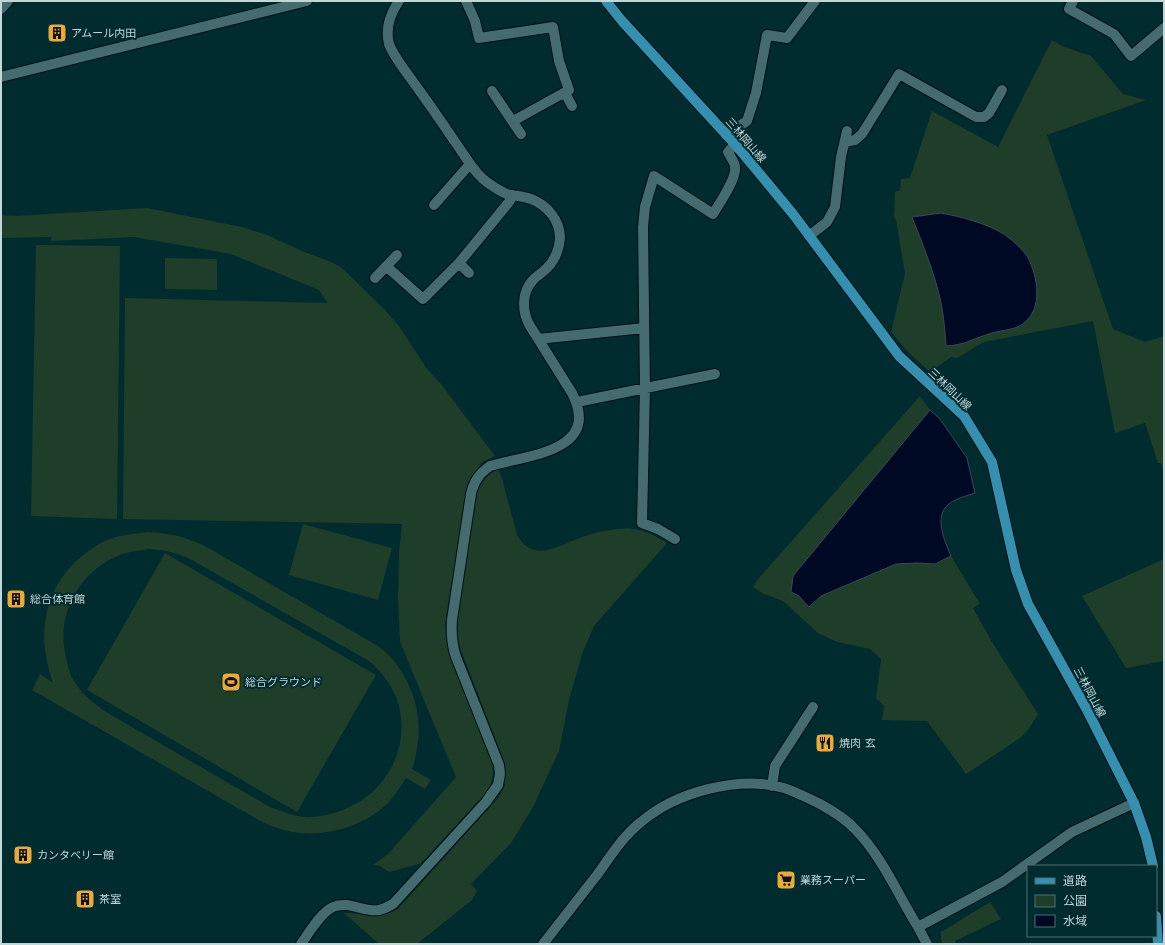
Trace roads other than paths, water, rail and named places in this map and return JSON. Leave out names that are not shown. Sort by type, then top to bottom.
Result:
[{"type":"main road","name":"三林岡山線","points":[[606,1],[622,21],[735,144],[793,214],[899,356],[964,416],[992,462],[1016,570],[1028,604],[1087,710],[1134,803],[1146,837],[1153,865]]},
{"type":"main road","points":[[1157,930],[1158,944]]},
{"type":"street","points":[[1,9],[8,1]]},
{"type":"street","points":[[1,77],[307,1]]},
{"type":"street","points":[[301,944],[324,914],[333,907],[345,904],[372,910],[379,910],[393,904],[476,813],[498,785],[500,774],[499,765],[456,657],[452,640],[452,620],[471,494],[478,476],[490,466],[543,454],[559,447],[569,440],[576,431],[578,422],[577,402],[572,392],[525,318],[524,299],[527,290],[532,282],[546,269],[556,255],[559,244],[558,226],[554,216],[540,203],[532,199],[506,194],[488,183],[470,164],[402,66],[390,45],[388,24],[390,15],[399,1]]},
{"type":"street","points":[[466,1],[475,20],[479,38],[553,27],[558,61],[569,90],[513,121]]},
{"type":"street","points":[[726,135],[747,121],[756,93],[767,35],[787,38],[815,1]]},
{"type":"street","points":[[1073,1],[1068,9],[1114,34],[1131,56],[1164,28]]},
{"type":"street","points":[[845,142],[855,140],[862,134],[898,74],[976,117],[984,117],[989,113],[1002,90]]},
{"type":"street","points":[[492,92],[521,134]]},
{"type":"street","points":[[565,92],[572,106]]},
{"type":"street","points":[[809,236],[827,222],[835,207],[841,157],[847,132]]},
{"type":"street","points":[[675,539],[658,529],[642,523],[645,388],[643,227],[645,207],[654,176],[713,214],[734,176],[736,167],[728,152],[735,144]]},
{"type":"street","points":[[434,205],[470,164]]},
{"type":"street","points":[[386,266],[423,299],[459,263],[509,202],[513,195]]},
{"type":"street","points":[[375,278],[396,255]]},
{"type":"street","points":[[459,263],[469,273]]},
{"type":"street","points":[[538,339],[644,328]]},
{"type":"street","points":[[577,402],[715,374]]},
{"type":"street","points":[[772,786],[775,766],[813,707]]},
{"type":"street","points":[[543,944],[624,839],[641,821],[663,807],[683,797],[707,789],[731,785],[756,784],[783,788],[808,798],[833,811],[856,829],[874,850],[918,927],[926,944]]},
{"type":"street","points":[[918,927],[1002,882],[1072,832],[1134,803]]},
{"type":"water","points":[[941,213],[972,220],[995,229],[1005,235],[1026,255],[1034,274],[1037,292],[1034,309],[1030,317],[1024,323],[1013,328],[992,333],[965,343],[946,346],[943,314],[938,292],[912,217]]},
{"type":"water","points":[[930,410],[940,419],[967,458],[975,493],[952,502],[944,509],[941,522],[942,529],[951,556],[935,564],[896,564],[821,596],[809,607],[799,596],[791,592],[793,576]]},
{"type":"place","name":"アムール内田","points":[[57,33]]},
{"type":"place","name":"総合体育館","points":[[16,599]]},
{"type":"place","name":"総合グラウンド","points":[[231,682]]},
{"type":"place","name":"焼肉 玄","points":[[825,743]]},
{"type":"place","name":"カンタベリー館","points":[[23,855]]},
{"type":"place","name":"業務スーパー","points":[[786,880]]},
{"type":"place","name":"茶室","points":[[85,899]]}]
